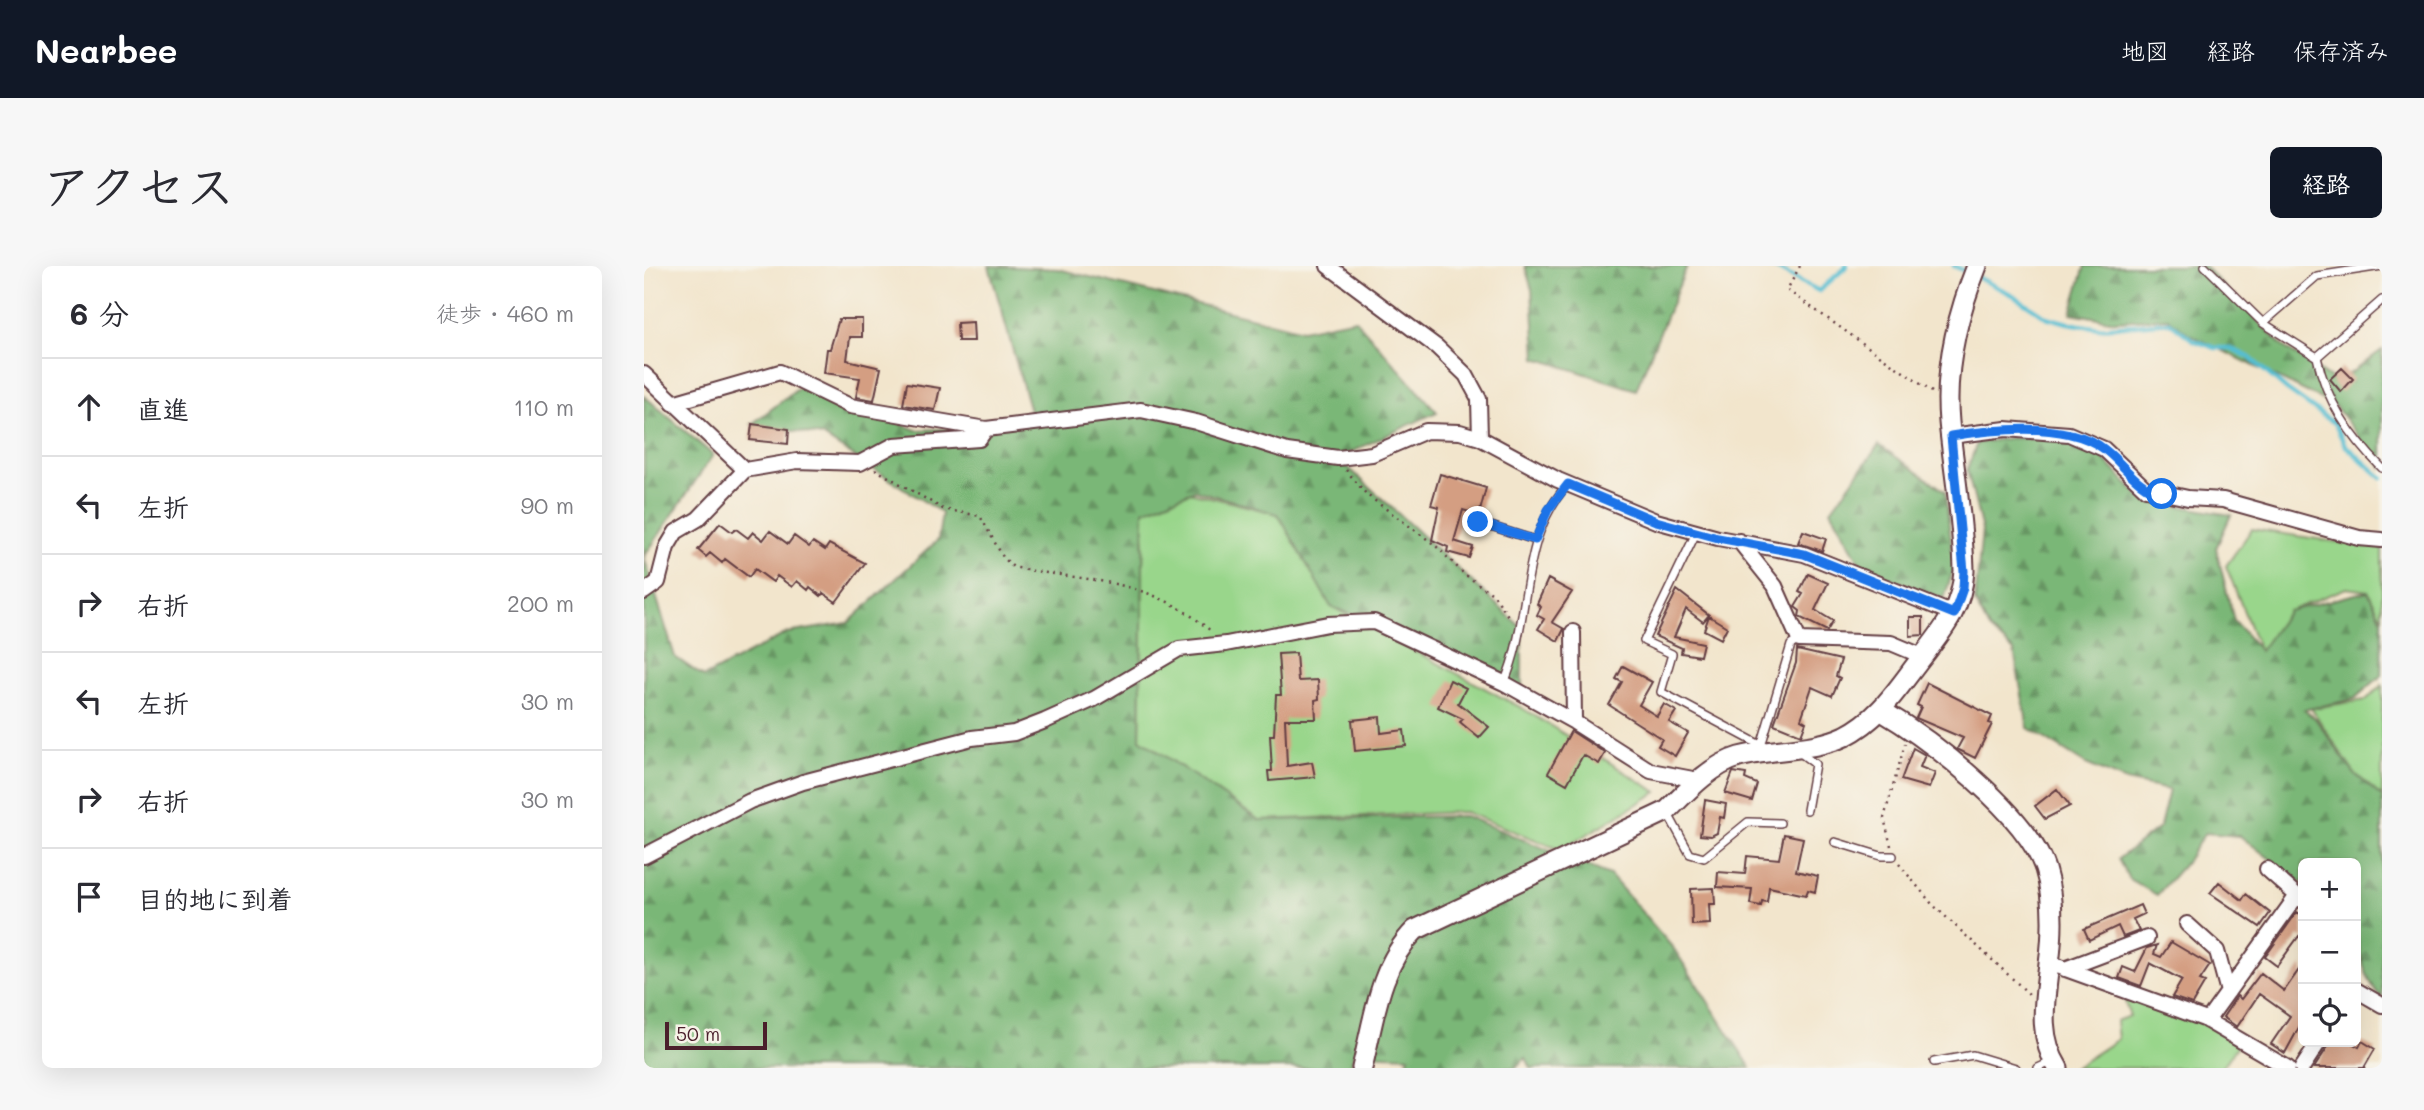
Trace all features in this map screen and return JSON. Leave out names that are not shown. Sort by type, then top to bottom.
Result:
[{"type":"street","points":[[1328,266],[1437,347],[1466,374],[1479,399],[1480,438]]},
{"type":"street","points":[[1362,1068],[1388,966],[1401,944],[1415,930],[1667,811],[1698,780],[1737,757],[1844,736],[1882,711],[1954,614],[1963,588],[1964,571],[1949,404],[1952,345],[1973,275]]},
{"type":"street","points":[[673,403],[780,372],[850,406],[986,429],[1007,429],[1141,410],[1196,422],[1287,451],[1338,458],[1372,454],[1426,430],[1461,432],[1480,438],[1568,484],[1656,521],[1804,554],[1954,614]]},
{"type":"street","points":[[644,374],[745,470]]},
{"type":"street","points":[[644,592],[657,582],[667,547],[676,532],[698,519],[745,470],[797,461],[845,464],[894,445],[979,439],[986,429]]},
{"type":"street","points":[[1951,436],[2006,429],[2069,434],[2104,449],[2146,489],[2188,498],[2223,500],[2359,538],[2382,540]]},
{"type":"street","points":[[1739,541],[1776,586],[1799,640],[1891,643],[1923,656]]},
{"type":"street","points":[[644,856],[750,801],[850,768],[888,762],[972,738],[1014,733],[1094,699],[1179,649],[1328,624],[1374,622],[1504,682],[1651,771],[1698,780]]},
{"type":"street","points":[[1573,632],[1574,722]]},
{"type":"street","points":[[1882,711],[1910,728],[1950,759],[2028,836],[2045,869],[2057,966],[2043,1010],[2050,1066]]},
{"type":"street","points":[[2267,869],[2298,897]]},
{"type":"street","points":[[2207,1021],[2298,902]]},
{"type":"street","points":[[2187,924],[2217,950],[2228,992]]},
{"type":"street","points":[[2057,966],[2147,938]]},
{"type":"street","points":[[2057,966],[2207,1021],[2288,1068]]},
{"type":"street","points":[[2361,993],[2382,1005]]},
{"type":"street","points":[[2302,1068],[2316,1047]]},
{"type":"lane","points":[[2205,266],[2263,323],[2317,357],[2323,384],[2354,440],[2382,468]]},
{"type":"lane","points":[[2263,323],[2317,276],[2382,266]]},
{"type":"lane","points":[[2317,357],[2382,300]]},
{"type":"lane","points":[[1504,682],[1517,654],[1517,631],[1535,540],[1548,510],[1568,484]]},
{"type":"lane","points":[[1478,522],[1535,540]]},
{"type":"lane","points":[[1696,532],[1644,641],[1672,653],[1661,692],[1767,749],[1791,645],[1799,640]]},
{"type":"lane","points":[[1793,748],[1815,764],[1807,810]]},
{"type":"lane","points":[[1667,811],[1690,854],[1704,858],[1748,822],[1780,823]]},
{"type":"lane","points":[[1835,842],[1881,856],[1893,856]]},
{"type":"lane","points":[[1934,1062],[1973,1055],[2017,1068]]},
{"type":"path","points":[[1800,266],[1787,290],[1949,404]]},
{"type":"path","points":[[1338,458],[1367,495],[1436,545],[1464,573],[1493,595],[1517,631]]},
{"type":"path","points":[[860,460],[943,509],[980,516],[1003,556],[1013,567],[1053,575],[1103,579],[1150,592],[1198,619],[1226,643]]},
{"type":"path","points":[[1910,728],[1884,818],[1893,856],[1932,904],[1983,955],[2016,980],[2043,1010]]},
{"type":"green space","points":[[989,266],[1058,269],[1302,330],[1355,319],[1437,412],[1338,458],[1522,628],[1522,691],[1374,622],[1331,607],[1278,514],[1195,490],[1144,511],[1140,739],[1259,820],[1465,816],[1610,875],[1674,949],[1751,1068],[1531,1068],[1526,1058],[1515,1068],[1405,1068],[1409,1056],[1354,1054],[1350,1068],[644,1068],[644,557],[675,657],[704,677],[787,633],[848,623],[938,540],[942,513],[822,436],[752,424],[803,385],[916,430],[1034,425]]},
{"type":"green space","points":[[1525,266],[1687,266],[1636,390],[1536,358],[1532,290]]},
{"type":"green space","points":[[2085,266],[2204,266],[2281,345],[2337,383],[2382,350],[2382,467],[2335,406],[2189,334],[2168,318],[2115,321],[2071,313]]},
{"type":"green space","points":[[644,396],[713,455],[644,557]]},
{"type":"green space","points":[[2010,438],[2069,439],[2096,451],[2143,500],[2231,515],[2216,548],[2234,621],[2260,651],[2288,611],[2368,591],[2382,620],[2381,676],[2354,699],[2304,710],[2315,718],[2354,773],[2382,797],[2382,999],[2364,968],[2361,956],[2361,858],[2298,858],[2298,880],[2240,836],[2205,833],[2186,862],[2157,895],[2129,879],[2118,859],[2160,827],[2169,790],[2126,781],[2086,764],[2028,728],[2014,651],[1989,629],[1975,602],[1982,530],[1967,470],[1977,443]]},
{"type":"green space","points":[[1879,445],[1945,491],[1954,567],[1944,599],[1862,567],[1831,510]]},
{"type":"green space","points":[[1190,492],[1278,514],[1338,610],[1522,708],[1657,792],[1561,850],[1465,812],[1259,820],[1140,739],[1144,511]]},
{"type":"green space","points":[[2252,529],[2382,549],[2382,620],[2368,591],[2346,588],[2294,609],[2260,652],[2226,566]]},
{"type":"green space","points":[[2382,685],[2382,797],[2354,773],[2311,708],[2366,700]]},
{"type":"green space","points":[[2129,998],[2198,1017],[2238,1045],[2222,1068],[2074,1068],[2118,1039],[2116,1021],[2130,1016],[2125,1002]]},
{"type":"building","points":[[839,319],[862,319],[862,337],[850,337],[847,360],[881,368],[874,400],[856,397],[860,378],[824,373],[827,349],[830,349]]},
{"type":"building","points":[[973,322],[974,341],[958,341],[957,323]]},
{"type":"building","points":[[2342,368],[2353,379],[2341,392],[2330,379]]},
{"type":"building","points":[[907,383],[940,388],[935,410],[903,405]]},
{"type":"building","points":[[752,424],[789,429],[788,444],[750,440]]},
{"type":"building","points":[[1440,474],[1486,488],[1479,515],[1463,510],[1454,541],[1473,547],[1469,558],[1447,552],[1448,547],[1432,540],[1439,507],[1431,505]]},
{"type":"building","points":[[720,523],[732,532],[736,529],[748,538],[753,532],[763,540],[770,531],[788,544],[794,536],[809,547],[813,542],[825,550],[829,544],[865,563],[836,602],[823,593],[821,596],[810,587],[808,590],[797,581],[792,587],[777,576],[773,582],[755,569],[749,577],[725,559],[722,563],[710,553],[706,557],[698,550]]},
{"type":"building","points":[[1803,531],[1826,539],[1822,551],[1798,543]]},
{"type":"building","points":[[1808,574],[1828,583],[1815,610],[1833,621],[1827,631],[1799,617],[1800,611],[1795,607],[1803,594],[1799,592]]},
{"type":"building","points":[[1548,579],[1572,592],[1552,622],[1564,629],[1558,641],[1538,629],[1544,619],[1537,615],[1541,607],[1537,604]]},
{"type":"building","points":[[1677,590],[1709,615],[1703,622],[1686,609],[1674,637],[1703,643],[1700,656],[1681,653],[1682,648],[1655,636]]},
{"type":"building","points":[[1709,616],[1727,627],[1721,639],[1704,630]]},
{"type":"building","points":[[1910,617],[1923,617],[1923,635],[1910,636]]},
{"type":"building","points":[[1797,650],[1841,660],[1836,676],[1840,678],[1832,696],[1812,687],[1801,719],[1806,722],[1801,735],[1774,724],[1796,663]]},
{"type":"building","points":[[1296,653],[1298,681],[1318,680],[1319,699],[1315,700],[1316,719],[1285,719],[1287,766],[1312,762],[1315,777],[1269,781],[1268,771],[1272,771],[1270,735],[1274,735],[1276,695],[1281,695],[1278,654]]},
{"type":"building","points":[[1623,666],[1652,682],[1639,705],[1657,716],[1664,704],[1676,711],[1669,722],[1688,733],[1675,756],[1658,746],[1662,739],[1609,705],[1622,682],[1616,679]]},
{"type":"building","points":[[1450,680],[1466,688],[1458,703],[1489,727],[1479,738],[1460,722],[1463,719],[1438,707]]},
{"type":"building","points":[[1927,683],[1992,716],[1989,723],[1992,724],[1975,758],[1957,749],[1963,738],[1916,718],[1921,707],[1917,705]]},
{"type":"building","points":[[1380,717],[1381,733],[1404,730],[1406,746],[1355,751],[1352,720]]},
{"type":"building","points":[[1571,731],[1605,753],[1599,764],[1583,755],[1567,784],[1548,773]]},
{"type":"building","points":[[1913,748],[1925,755],[1920,767],[1935,773],[1929,788],[1901,780]]},
{"type":"building","points":[[1733,772],[1746,774],[1745,779],[1757,784],[1752,801],[1725,793]]},
{"type":"building","points":[[2057,789],[2070,806],[2045,819],[2035,806]]},
{"type":"building","points":[[1705,800],[1726,804],[1724,818],[1720,817],[1717,833],[1711,836],[1700,835]]},
{"type":"building","points":[[1784,834],[1803,838],[1796,871],[1818,876],[1815,892],[1808,890],[1806,895],[1769,887],[1767,902],[1762,901],[1761,906],[1750,904],[1752,889],[1717,887],[1718,872],[1745,874],[1747,856],[1779,859]]},
{"type":"building","points":[[2219,882],[2242,900],[2246,894],[2270,913],[2260,927],[2210,893]]},
{"type":"building","points":[[1714,888],[1715,904],[1709,904],[1710,924],[1692,925],[1691,889]]},
{"type":"building","points":[[2140,905],[2144,914],[2133,919],[2139,931],[2123,937],[2118,926],[2089,940],[2084,929]]},
{"type":"building","points":[[2298,913],[2298,937],[2277,966],[2265,957]]},
{"type":"building","points":[[2171,942],[2210,965],[2200,980],[2205,982],[2192,1004],[2172,997],[2182,980],[2150,963],[2141,986],[2119,978],[2123,967],[2135,972],[2147,948],[2157,945],[2154,954],[2161,957]]},
{"type":"building","points":[[2298,971],[2298,1029],[2285,1053],[2271,1044],[2290,1016],[2259,994],[2237,1027],[2223,1017],[2237,996],[2241,999],[2261,973],[2284,991]]},
{"type":"building","points":[[2362,1041],[2375,1049],[2364,1068],[2314,1068],[2328,1047],[2361,1047]]},
{"type":"waterway","points":[[1771,266],[1819,291],[1847,266]]},
{"type":"waterway","points":[[1954,266],[1969,273]]},
{"type":"waterway","points":[[1977,277],[2013,295],[2046,317],[2099,328],[2170,322],[2193,340],[2216,348],[2230,348],[2249,357],[2287,390],[2335,424],[2345,445],[2382,478]]},
{"type":"route","points":[[1478,522],[1535,540],[1548,510],[1568,484],[1656,521],[1718,538],[1804,554],[1954,614],[1963,588],[1964,548],[1951,436],[2006,429],[2069,434],[2092,441],[2146,489],[2162,494]]}]
